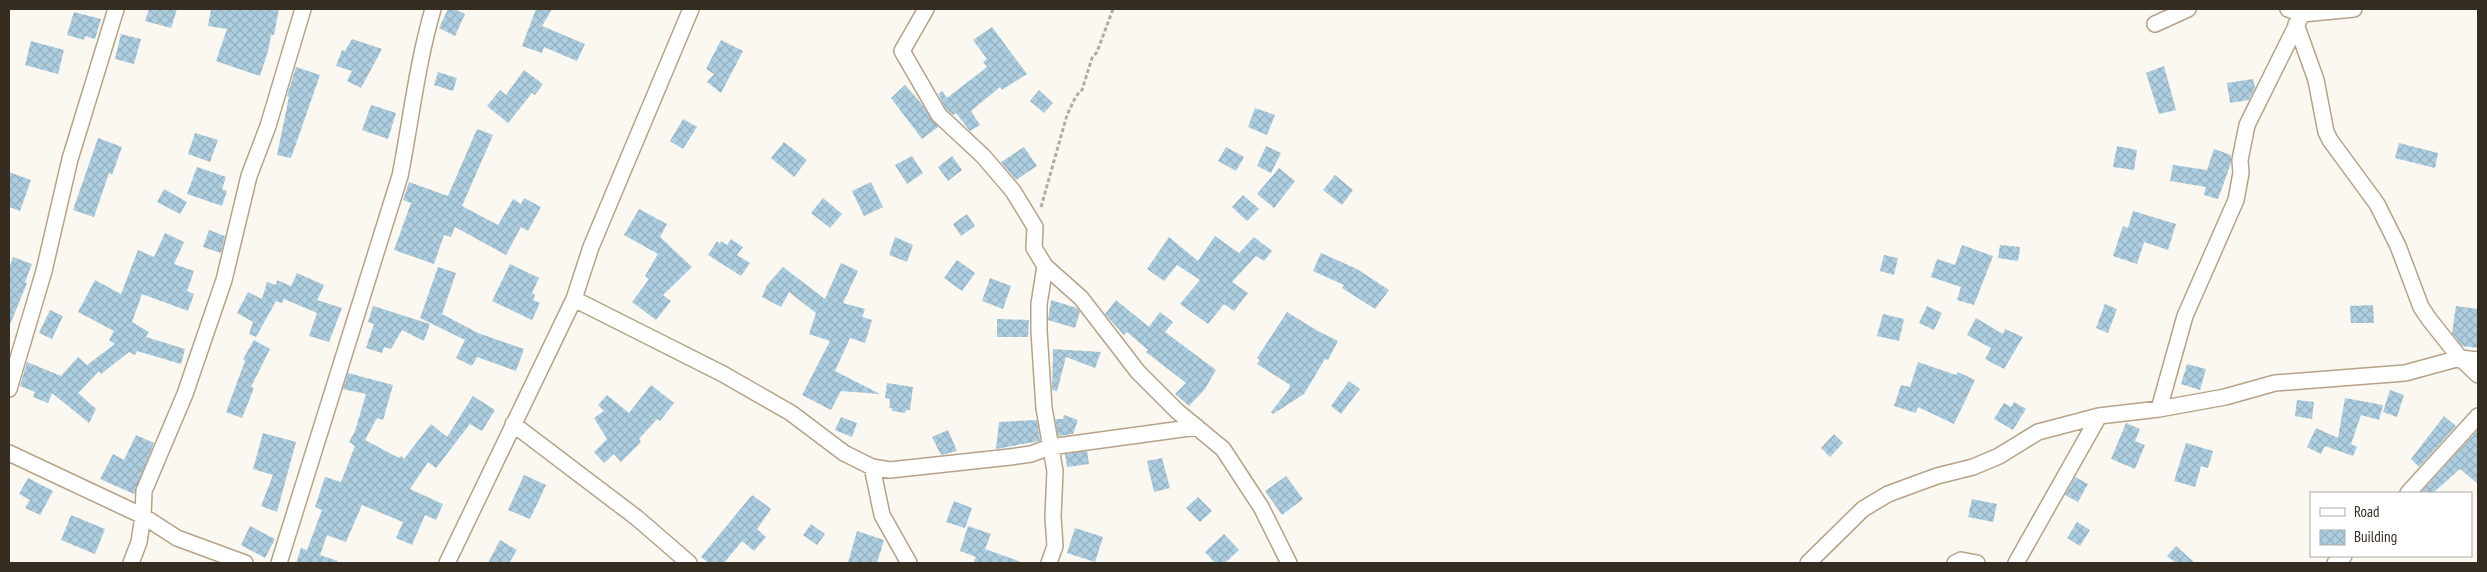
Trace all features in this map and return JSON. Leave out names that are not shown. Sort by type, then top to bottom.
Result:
[{"type":"street","points":[[9,389],[44,271],[70,159],[116,9]]},
{"type":"street","points":[[131,563],[139,542],[144,491],[184,394],[224,280],[249,176],[268,126],[303,9]]},
{"type":"street","points":[[279,563],[400,176],[421,50],[433,9]]},
{"type":"street","points":[[447,563],[574,299],[591,247],[691,9]]},
{"type":"street","points":[[926,9],[902,51],[939,114],[983,156],[1013,191],[1035,227],[1034,248],[1045,266],[1081,298],[1138,372],[1177,411],[1223,449],[1240,473],[1290,563]]},
{"type":"street","points":[[2155,24],[2188,9]]},
{"type":"street","points":[[2296,16],[2354,9]]},
{"type":"street","points":[[2296,16],[2316,80],[2326,132],[2330,140],[2377,204],[2398,246],[2421,307],[2460,358],[2478,375]]},
{"type":"street","points":[[2159,409],[2185,316],[2236,200],[2241,173],[2240,160],[2247,126],[2296,16]]},
{"type":"street","points":[[1045,266],[1039,304],[1039,332],[1044,408],[1055,471],[1053,517],[1055,546],[1049,563]]},
{"type":"street","points":[[574,299],[723,374],[791,413],[844,453],[872,467],[897,469],[1010,457],[1031,454],[1050,447],[1198,427]]},
{"type":"street","points":[[1808,563],[1863,509],[1888,494],[1937,476],[1973,467],[1999,456],[2038,432],[2099,416],[2159,409],[2225,397],[2275,383],[2405,373],[2460,358],[2478,360]]},
{"type":"street","points":[[2016,563],[2099,416]]},
{"type":"street","points":[[2409,492],[2478,416]]},
{"type":"street","points":[[513,424],[630,512],[690,563]]},
{"type":"street","points":[[9,453],[143,516],[177,538],[245,563]]},
{"type":"street","points":[[872,467],[882,515],[909,563]]},
{"type":"street","points":[[1955,563],[1961,560],[1977,563]]},
{"type":"path","points":[[1035,227],[1067,115],[1076,96],[1082,90],[1092,58],[1097,52],[1113,9]]},
{"type":"building","points":[[149,9],[177,9],[171,28],[145,21]]},
{"type":"building","points":[[211,9],[279,9],[274,35],[271,35],[260,76],[216,61],[227,29],[208,26]]},
{"type":"building","points":[[448,9],[454,9],[465,14],[455,36],[439,28]]},
{"type":"building","points":[[536,9],[552,9],[542,26],[585,44],[577,61],[544,47],[542,53],[522,46]]},
{"type":"building","points":[[74,12],[101,19],[95,39],[85,36],[84,40],[67,35]]},
{"type":"building","points":[[992,27],[1027,74],[1002,90],[1000,87],[971,111],[980,125],[970,131],[956,113],[953,115],[946,109],[938,94],[942,91],[947,98],[987,67],[983,62],[987,59],[973,40]]},
{"type":"building","points":[[121,34],[141,39],[134,64],[115,59]]},
{"type":"building","points":[[352,39],[382,49],[361,88],[347,81],[352,71],[336,66],[342,50],[345,51]]},
{"type":"building","points":[[721,40],[743,51],[721,93],[707,82],[714,74],[706,69]]},
{"type":"building","points":[[31,41],[64,50],[58,74],[25,65]]},
{"type":"building","points":[[2164,66],[2176,110],[2159,114],[2146,73]]},
{"type":"building","points":[[296,67],[320,75],[291,158],[277,155],[289,97],[287,96]]},
{"type":"building","points":[[524,70],[543,84],[535,95],[532,93],[508,123],[487,106],[500,90],[506,95]]},
{"type":"building","points":[[438,72],[457,78],[453,91],[434,85]]},
{"type":"building","points":[[2253,79],[2255,88],[2249,100],[2230,103],[2227,83]]},
{"type":"building","points":[[905,85],[938,127],[922,139],[891,98]]},
{"type":"building","points":[[1039,90],[1053,103],[1044,113],[1030,101]]},
{"type":"building","points":[[371,105],[396,113],[388,139],[362,130]]},
{"type":"building","points":[[1255,108],[1275,115],[1267,135],[1248,127]]},
{"type":"building","points":[[683,119],[697,127],[683,149],[670,141]]},
{"type":"building","points":[[477,129],[493,135],[462,206],[498,225],[513,199],[521,204],[524,198],[541,207],[528,231],[521,227],[506,255],[455,227],[451,237],[444,235],[434,264],[394,250],[411,203],[403,200],[409,182],[448,196]]},
{"type":"building","points":[[195,133],[218,140],[210,162],[188,154]]},
{"type":"building","points":[[98,138],[122,147],[112,175],[109,173],[94,217],[73,210]]},
{"type":"building","points":[[784,142],[807,160],[794,177],[771,158]]},
{"type":"building","points":[[2399,143],[2438,153],[2435,168],[2395,158]]},
{"type":"building","points":[[1266,146],[1281,153],[1271,173],[1257,166]]},
{"type":"building","points":[[2117,146],[2137,150],[2134,170],[2113,167]]},
{"type":"building","points":[[1024,147],[1037,166],[1016,180],[1001,162]]},
{"type":"building","points":[[1226,147],[1244,157],[1236,171],[1218,161]]},
{"type":"building","points":[[2214,149],[2231,155],[2231,163],[2218,199],[2204,195],[2206,187],[2170,181],[2173,165],[2207,170]]},
{"type":"building","points":[[912,156],[923,173],[907,184],[895,165]]},
{"type":"building","points":[[952,156],[962,170],[948,181],[938,167]]},
{"type":"building","points":[[197,167],[226,177],[222,189],[227,191],[222,206],[187,194]]},
{"type":"building","points":[[1279,168],[1295,181],[1274,208],[1257,194]]},
{"type":"building","points":[[9,172],[31,180],[20,211],[9,207]]},
{"type":"building","points":[[1335,175],[1353,190],[1342,205],[1323,190]]},
{"type":"building","points":[[871,182],[883,207],[864,216],[852,191]]},
{"type":"building","points":[[164,189],[187,202],[180,214],[157,202]]},
{"type":"building","points":[[1243,195],[1259,209],[1247,221],[1232,207]]},
{"type":"building","points":[[823,198],[842,214],[830,228],[811,213]]},
{"type":"building","points":[[639,209],[667,224],[660,237],[692,267],[663,295],[671,301],[656,320],[632,302],[649,279],[645,276],[658,254],[624,235]]},
{"type":"building","points":[[2133,211],[2176,224],[2168,250],[2144,242],[2137,264],[2113,256],[2123,226],[2128,228]]},
{"type":"building","points":[[967,214],[975,226],[961,236],[953,224]]},
{"type":"building","points":[[209,230],[225,236],[221,253],[203,247]]},
{"type":"building","points":[[165,233],[184,242],[174,264],[194,271],[187,291],[194,294],[188,311],[142,294],[132,322],[149,332],[146,337],[185,349],[181,364],[137,351],[135,355],[129,352],[101,374],[99,371],[78,393],[96,409],[89,423],[52,393],[48,403],[33,397],[35,392],[20,386],[27,362],[61,376],[78,357],[87,365],[115,344],[109,340],[114,331],[78,312],[95,280],[121,294],[138,250],[154,257]]},
{"type":"building","points":[[1215,236],[1239,253],[1254,237],[1272,251],[1264,261],[1256,256],[1232,282],[1248,293],[1234,311],[1224,304],[1208,324],[1180,304],[1200,280],[1177,265],[1164,281],[1147,269],[1169,237],[1198,261]]},
{"type":"building","points":[[895,237],[913,245],[907,262],[889,255]]},
{"type":"building","points":[[731,239],[743,247],[737,255],[750,263],[741,276],[708,255],[717,241],[720,244],[721,241],[727,245]]},
{"type":"building","points":[[1962,245],[1993,256],[1974,305],[1957,300],[1961,287],[1931,277],[1937,259],[1955,265]]},
{"type":"building","points":[[2000,245],[2020,247],[2018,261],[1998,258]]},
{"type":"building","points":[[1321,253],[1357,269],[1389,290],[1375,309],[1342,288],[1344,285],[1313,271]]},
{"type":"building","points":[[1884,255],[1898,258],[1894,275],[1880,271]]},
{"type":"building","points":[[13,257],[32,264],[25,282],[27,283],[9,327],[9,268]]},
{"type":"building","points":[[957,260],[975,273],[962,291],[944,278]]},
{"type":"building","points":[[841,263],[858,271],[843,303],[865,309],[862,317],[872,320],[865,343],[850,338],[835,371],[880,394],[841,391],[831,410],[802,395],[830,341],[809,334],[816,313],[789,292],[781,307],[762,297],[767,285],[783,267],[825,299]]},
{"type":"building","points":[[510,264],[539,278],[532,293],[535,295],[533,300],[540,303],[532,320],[492,301]]},
{"type":"building","points":[[438,267],[456,273],[442,314],[478,333],[524,349],[516,371],[477,357],[472,366],[456,358],[465,340],[420,318]]},
{"type":"building","points":[[297,273],[324,285],[317,300],[342,308],[329,342],[309,336],[317,313],[284,299],[282,303],[276,301],[256,337],[249,334],[253,322],[237,313],[248,292],[262,299],[267,282],[276,285],[277,280],[291,286]]},
{"type":"building","points":[[990,278],[1011,286],[1003,309],[982,301]]},
{"type":"building","points":[[1051,300],[1077,308],[1080,312],[1075,328],[1048,320]]},
{"type":"building","points":[[1116,300],[1149,327],[1160,312],[1173,322],[1165,332],[1216,370],[1205,389],[1189,406],[1175,394],[1186,383],[1146,352],[1148,350],[1127,332],[1124,335],[1105,314]]},
{"type":"building","points":[[2105,304],[2117,309],[2108,333],[2096,328]]},
{"type":"building","points":[[2373,305],[2374,323],[2351,323],[2350,306]]},
{"type":"building","points":[[373,306],[430,324],[424,341],[402,330],[391,349],[384,347],[382,353],[366,348],[374,324],[368,322]]},
{"type":"building","points":[[1927,306],[1942,313],[1934,330],[1919,323]]},
{"type":"building","points":[[2456,306],[2478,309],[2478,348],[2462,346],[2452,333]]},
{"type":"building","points":[[50,310],[63,316],[52,339],[39,333]]},
{"type":"building","points":[[1287,312],[1338,341],[1328,360],[1325,359],[1304,394],[1273,414],[1271,412],[1290,385],[1257,364],[1260,360],[1257,358]]},
{"type":"building","points":[[1883,314],[1904,319],[1899,341],[1877,336]]},
{"type":"building","points":[[1976,318],[2003,334],[2005,329],[2023,337],[2004,369],[1985,359],[1991,348],[1967,335]]},
{"type":"building","points":[[997,319],[1029,320],[1028,337],[997,337]]},
{"type":"building","points":[[254,340],[270,349],[251,387],[254,388],[242,418],[226,412],[245,361],[243,359]]},
{"type":"building","points":[[1053,349],[1101,352],[1095,368],[1066,357],[1057,391],[1052,390]]},
{"type":"building","points":[[1918,362],[1956,375],[1958,372],[1975,380],[1954,424],[1918,407],[1916,413],[1894,406],[1901,385],[1910,387]]},
{"type":"building","points":[[2187,364],[2206,369],[2200,390],[2181,384]]},
{"type":"building","points":[[348,373],[393,385],[383,420],[377,418],[365,440],[399,458],[401,456],[404,459],[431,424],[447,437],[473,396],[495,410],[482,431],[470,424],[436,468],[428,462],[410,489],[443,504],[436,520],[425,515],[412,545],[396,538],[403,522],[362,505],[346,542],[327,535],[320,555],[338,561],[337,563],[296,563],[301,548],[307,550],[322,510],[315,507],[325,477],[341,482],[355,446],[349,442],[355,431],[366,394],[343,389]]},
{"type":"building","points":[[1349,381],[1360,389],[1341,414],[1331,406]]},
{"type":"building","points":[[887,383],[913,387],[910,410],[906,410],[905,413],[892,411],[892,408],[889,408],[890,399],[885,398]]},
{"type":"building","points":[[651,385],[674,403],[660,421],[657,419],[639,439],[641,442],[621,462],[614,454],[604,463],[594,452],[607,439],[594,418],[604,411],[598,405],[607,395],[629,413]]},
{"type":"building","points":[[2390,390],[2404,395],[2397,417],[2383,412]]},
{"type":"building","points":[[2345,398],[2383,405],[2379,420],[2361,415],[2351,444],[2357,447],[2353,456],[2325,446],[2321,454],[2307,447],[2316,428],[2338,438]]},
{"type":"building","points":[[2297,400],[2314,402],[2312,419],[2295,416]]},
{"type":"building","points":[[2014,402],[2026,409],[2013,430],[1994,419],[2004,403],[2011,407]]},
{"type":"building","points":[[1064,415],[1078,420],[1073,434],[1058,436],[1055,419],[1063,419]]},
{"type":"building","points":[[2444,416],[2456,426],[2419,467],[2411,459]]},
{"type":"building","points":[[841,417],[857,423],[852,437],[835,430]]},
{"type":"building","points":[[1037,420],[1040,441],[996,449],[999,422]]},
{"type":"building","points":[[2126,423],[2140,429],[2135,441],[2145,445],[2135,469],[2111,459]]},
{"type":"building","points":[[948,430],[957,451],[941,455],[932,437]]},
{"type":"building","points":[[2478,430],[2478,484],[2460,469],[2434,492],[2421,492]]},
{"type":"building","points":[[263,433],[296,442],[277,512],[261,506],[273,475],[253,469]]},
{"type":"building","points":[[1834,434],[1843,443],[1830,457],[1821,448]]},
{"type":"building","points":[[136,435],[154,443],[134,494],[100,479],[113,454],[124,460]]},
{"type":"building","points":[[2186,443],[2213,451],[2208,468],[2201,466],[2195,487],[2174,481]]},
{"type":"building","points":[[1087,451],[1089,464],[1067,467],[1065,454]]},
{"type":"building","points":[[1162,458],[1170,488],[1154,492],[1147,461]]},
{"type":"building","points":[[524,475],[546,485],[530,519],[508,510]]},
{"type":"building","points":[[1286,476],[1303,499],[1282,515],[1265,491]]},
{"type":"building","points":[[2075,477],[2088,484],[2078,502],[2065,495]]},
{"type":"building","points":[[28,478],[53,491],[40,515],[25,508],[30,500],[19,494]]},
{"type":"building","points":[[752,495],[771,509],[757,529],[766,537],[754,551],[742,541],[724,563],[709,563],[701,557]]},
{"type":"building","points":[[1198,497],[1212,511],[1200,522],[1186,508]]},
{"type":"building","points":[[1972,499],[1997,504],[1993,522],[1968,517]]},
{"type":"building","points":[[954,501],[972,508],[965,528],[946,522]]},
{"type":"building","points":[[71,515],[105,529],[95,554],[61,540]]},
{"type":"building","points":[[2077,522],[2090,530],[2080,546],[2067,538]]},
{"type":"building","points":[[811,524],[825,534],[817,545],[803,535]]},
{"type":"building","points":[[250,526],[275,539],[265,558],[241,545]]},
{"type":"building","points":[[968,526],[991,534],[985,549],[1019,561],[1019,563],[973,563],[976,557],[960,551]]},
{"type":"building","points":[[1075,528],[1103,537],[1095,562],[1067,553]]},
{"type":"building","points":[[857,531],[884,540],[877,563],[848,563]]},
{"type":"building","points":[[1224,534],[1239,550],[1225,563],[1215,563],[1205,552]]},
{"type":"building","points":[[500,540],[517,550],[509,563],[488,563]]},
{"type":"building","points":[[2176,546],[2195,563],[2176,563],[2167,556]]}]
